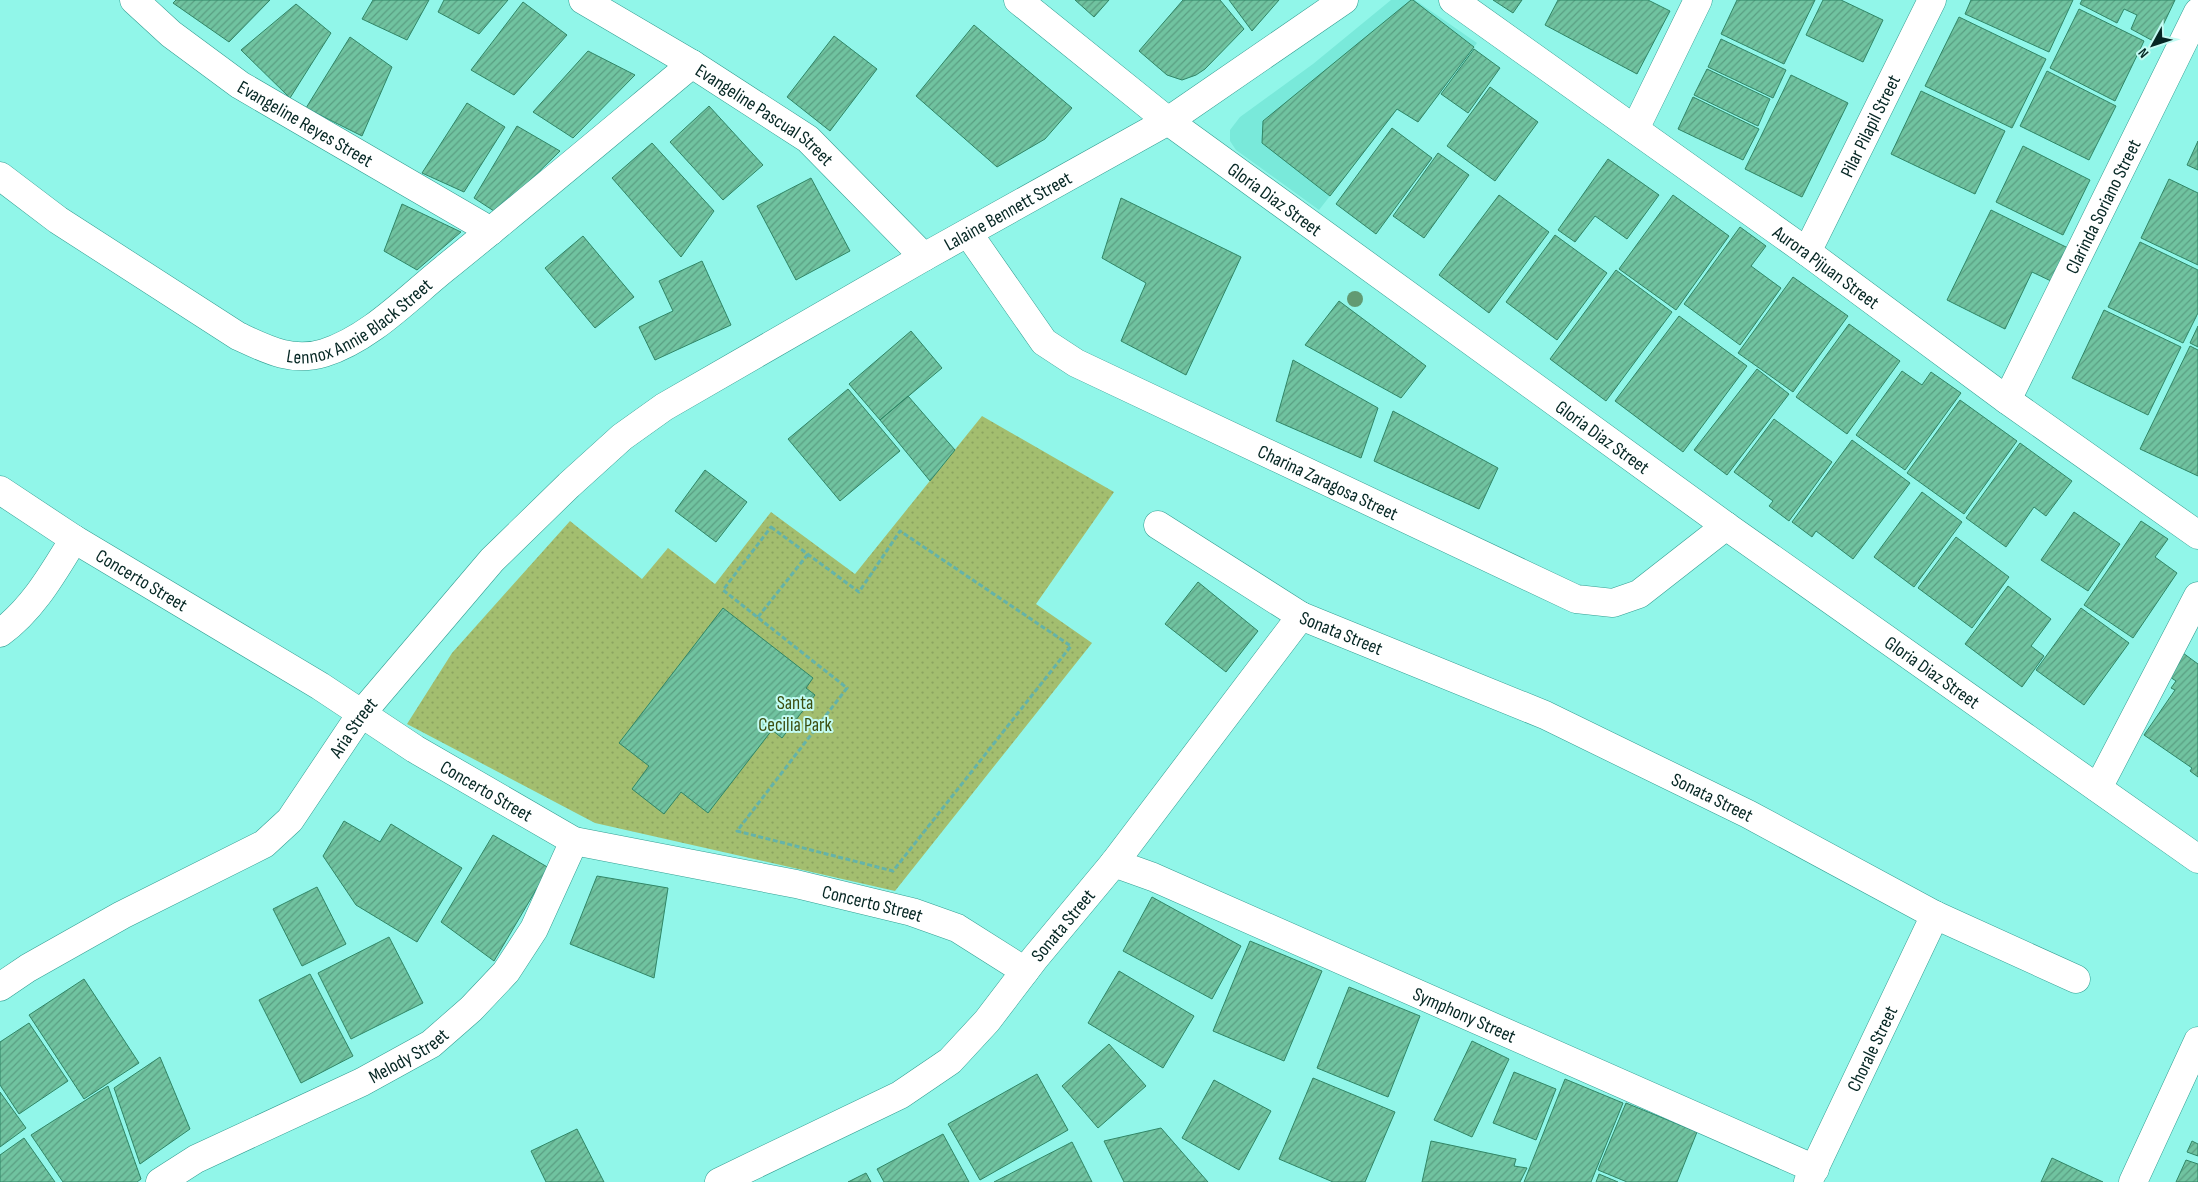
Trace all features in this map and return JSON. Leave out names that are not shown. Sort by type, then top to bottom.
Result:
[{"type":"street","name":"Evangeline Reyes Street","points":[[134,0],[171,34],[240,85],[491,231]]},
{"type":"street","name":"Evangeline Pascual Street","points":[[583,0],[692,64],[808,139],[924,258]]},
{"type":"street","name":"Gloria Diaz Street","points":[[1018,0],[1168,121],[1726,526],[2198,859]]},
{"type":"street","name":"Lalaine Bennett Street","points":[[664,407],[1168,121],[1344,0]]},
{"type":"street","name":"Aurora Pijuan Street","points":[[1453,0],[1807,252],[2007,400],[2198,535]]},
{"type":"street","points":[[1635,129],[1698,0]]},
{"type":"street","name":"Pilar Pilapil Street","points":[[1807,252],[1932,0]]},
{"type":"street","name":"Clarinda Soriano Street","points":[[2007,400],[2198,12]]},
{"type":"street","name":"Lennox Annie Black Street","points":[[0,176],[58,220],[238,336],[267,350],[296,358],[323,354],[357,340],[692,64]]},
{"type":"street","name":"Charina Zaragosa Street","points":[[968,233],[1044,342],[1076,363],[1576,600],[1613,603],[1639,594],[1726,526]]},
{"type":"street","name":"Aria Street","points":[[0,987],[28,968],[122,915],[264,844],[290,820],[361,714],[492,560],[569,485],[622,437],[664,407]]},
{"type":"street","name":"Concerto Street","points":[[0,490],[74,539],[320,686],[415,749],[574,841],[796,884],[912,912],[957,928],[1025,970]]},
{"type":"street","points":[[1158,524],[1301,616]]},
{"type":"street","points":[[0,633],[16,621],[41,591],[74,539]]},
{"type":"street","points":[[2098,788],[2198,596]]},
{"type":"street","name":"Sonata Street","points":[[719,1182],[900,1094],[950,1061],[988,1021],[1025,970],[1114,863],[1301,616],[1545,716],[1748,814],[1935,915],[2076,979]]},
{"type":"street","name":"Melody Street","points":[[160,1182],[196,1159],[362,1082],[431,1044],[471,1009],[506,972],[534,929],[574,841]]},
{"type":"street","name":"Symphony Street","points":[[1114,863],[1153,877],[1811,1175]]},
{"type":"street","name":"Chorale Street","points":[[1811,1175],[1935,915]]},
{"type":"street","points":[[2133,1182],[2198,1041]]},
{"type":"path","points":[[771,527],[859,592],[900,531],[1071,646],[893,871],[737,831],[848,688],[758,617],[723,590],[771,527]]},
{"type":"path","points":[[758,617],[808,554]]},
{"type":"shaded area","points":[[1391,0],[1415,0],[1477,43],[1418,122],[1397,110],[1319,210],[1236,150],[1230,141],[1230,130],[1240,117],[1313,64]]},
{"type":"green space","name":"Santa Cecilia Park","points":[[982,416],[1114,492],[1036,604],[1092,643],[895,891],[595,823],[407,724],[452,653],[570,521],[642,579],[668,548],[715,584],[771,512],[855,574]]},
{"type":"building","points":[[176,0],[270,0],[229,42],[173,3]]},
{"type":"building","points":[[373,0],[429,0],[407,40],[362,19]]},
{"type":"building","points":[[444,0],[508,0],[479,34],[438,12]]},
{"type":"building","points":[[1075,0],[1109,0],[1094,17]]},
{"type":"building","points":[[1183,0],[1220,0],[1244,29],[1205,69],[1196,75],[1182,80],[1167,75],[1139,51]]},
{"type":"building","points":[[1229,0],[1279,0],[1252,31]]},
{"type":"building","points":[[1411,0],[1474,47],[1418,122],[1397,109],[1330,196],[1262,143],[1263,121]]},
{"type":"building","points":[[1493,0],[1522,0],[1513,13]]},
{"type":"building","points":[[1558,0],[1648,0],[1670,11],[1637,74],[1545,25]]},
{"type":"building","points":[[1737,0],[1815,0],[1784,64],[1721,34]]},
{"type":"building","points":[[1823,0],[1841,0],[1883,20],[1863,62],[1806,35]]},
{"type":"building","points":[[1971,0],[2073,0],[2049,52],[1965,14]]},
{"type":"building","points":[[2082,0],[2175,0],[2155,42],[2131,29],[2137,15],[2124,9],[2117,23],[2080,4]]},
{"type":"building","points":[[523,2],[567,35],[514,95],[471,70]]},
{"type":"building","points":[[296,4],[331,33],[290,98],[241,50]]},
{"type":"building","points":[[2079,9],[2144,41],[2115,101],[2050,68]]},
{"type":"building","points":[[1959,17],[2046,59],[2012,128],[1925,86]]},
{"type":"building","points":[[974,25],[1072,108],[1045,139],[997,167],[916,96]]},
{"type":"building","points":[[834,36],[877,69],[830,131],[787,97]]},
{"type":"building","points":[[350,37],[392,67],[362,136],[306,108]]},
{"type":"building","points":[[1721,39],[1786,70],[1773,98],[1708,67]]},
{"type":"building","points":[[1474,49],[1500,68],[1468,113],[1441,94]]},
{"type":"building","points":[[588,51],[635,75],[573,138],[533,112]]},
{"type":"building","points":[[1707,69],[1770,99],[1758,126],[1694,95]]},
{"type":"building","points":[[2047,71],[2116,106],[2089,160],[2020,126]]},
{"type":"building","points":[[1791,75],[1848,103],[1802,197],[1745,169]]},
{"type":"building","points":[[1490,87],[1538,122],[1495,181],[1447,146]]},
{"type":"building","points":[[1921,91],[2005,131],[1975,194],[1891,154]]},
{"type":"building","points":[[1693,97],[1759,129],[1743,160],[1678,129]]},
{"type":"building","points":[[467,103],[505,127],[464,192],[422,173]]},
{"type":"building","points":[[709,106],[763,165],[723,200],[670,142]]},
{"type":"building","points":[[517,126],[560,151],[497,213],[474,198]]},
{"type":"building","points":[[1392,128],[1432,158],[1376,234],[1336,204]]},
{"type":"building","points":[[2198,141],[2198,170],[2187,165]]},
{"type":"building","points":[[652,143],[714,211],[681,257],[612,178]]},
{"type":"building","points":[[2023,146],[2090,180],[2063,235],[1996,202]]},
{"type":"building","points":[[1438,153],[1469,175],[1424,238],[1393,216]]},
{"type":"building","points":[[1608,159],[1659,195],[1627,239],[1595,216],[1575,242],[1558,230]]},
{"type":"building","points":[[811,178],[850,251],[796,280],[757,206]]},
{"type":"building","points":[[2169,179],[2198,193],[2198,265],[2141,238]]},
{"type":"building","points":[[1499,195],[1549,232],[1489,313],[1439,275]]},
{"type":"building","points":[[1673,195],[1729,236],[1676,310],[1619,269]]},
{"type":"building","points":[[1121,198],[1241,257],[1186,375],[1121,341],[1146,283],[1102,258]]},
{"type":"building","points":[[402,204],[461,232],[417,270],[384,251]]},
{"type":"building","points":[[1991,210],[2068,248],[2051,281],[2032,272],[2005,329],[1947,300]]},
{"type":"building","points":[[1740,227],[1766,246],[1751,266],[1781,288],[1740,345],[1684,304]]},
{"type":"building","points":[[1555,235],[1607,273],[1557,340],[1506,302]]},
{"type":"building","points":[[583,236],[634,297],[595,328],[545,268]]},
{"type":"building","points":[[2140,242],[2198,270],[2198,313],[2183,343],[2108,307]]},
{"type":"building","points":[[702,261],[731,325],[655,360],[639,327],[673,311],[659,281]]},
{"type":"building","points":[[1616,270],[1672,312],[1606,401],[1550,359]]},
{"type":"building","points":[[1793,277],[1848,316],[1793,392],[1738,353]]},
{"type":"building","points":[[1339,301],[1426,366],[1401,398],[1305,345]]},
{"type":"building","points":[[2104,310],[2181,347],[2148,415],[2072,378]]},
{"type":"building","points":[[1679,316],[1747,366],[1683,452],[1615,401]]},
{"type":"building","points":[[1849,324],[1900,361],[1847,434],[1796,397]]},
{"type":"building","points":[[2198,326],[2198,347],[2190,343]]},
{"type":"building","points":[[911,331],[942,368],[880,420],[849,384]]},
{"type":"building","points":[[2190,346],[2198,350],[2198,476],[2140,449]]},
{"type":"building","points":[[1293,360],[1378,408],[1361,458],[1276,421]]},
{"type":"building","points":[[1757,369],[1789,394],[1727,475],[1694,450]]},
{"type":"building","points":[[1902,371],[1922,385],[1931,372],[1961,393],[1905,470],[1856,435]]},
{"type":"building","points":[[848,389],[900,451],[840,501],[788,439]]},
{"type":"building","points":[[908,396],[955,450],[930,481],[880,420]]},
{"type":"building","points":[[1960,400],[2017,441],[1964,514],[1907,473]]},
{"type":"building","points":[[1393,411],[1498,468],[1479,509],[1374,461]]},
{"type":"building","points":[[1774,419],[1832,462],[1789,521],[1769,506],[1773,501],[1734,472]]},
{"type":"building","points":[[1852,440],[1910,483],[1853,559],[1816,531],[1812,537],[1792,522]]},
{"type":"building","points":[[2020,443],[2072,481],[2046,516],[2034,507],[2006,547],[1966,518]]},
{"type":"building","points":[[705,470],[747,502],[716,542],[675,511]]},
{"type":"building","points":[[1922,492],[1962,522],[1914,587],[1874,557]]},
{"type":"building","points":[[2074,512],[2120,544],[2088,591],[2041,560]]},
{"type":"building","points":[[2141,521],[2168,539],[2155,557],[2177,573],[2133,638],[2084,605]]},
{"type":"building","points":[[1956,537],[2009,577],[1972,628],[1918,588]]},
{"type":"building","points":[[1198,582],[1258,631],[1226,672],[1165,624]]},
{"type":"building","points":[[2008,586],[2051,619],[2031,646],[2044,656],[2022,687],[1965,644]]},
{"type":"building","points":[[723,608],[813,678],[806,688],[815,695],[782,738],[772,730],[708,813],[681,792],[664,814],[632,789],[649,766],[619,743]]},
{"type":"building","points":[[2081,608],[2129,643],[2084,705],[2036,670]]},
{"type":"building","points":[[2183,653],[2198,664],[2198,777],[2190,771],[2192,768],[2144,735],[2175,690],[2171,688],[2176,681],[2167,675]]},
{"type":"building","points":[[344,821],[380,842],[391,824],[462,868],[417,942],[356,905],[323,856]]},
{"type":"building","points":[[493,835],[549,868],[494,961],[441,922]]},
{"type":"building","points":[[597,876],[668,888],[654,978],[570,944]]},
{"type":"building","points":[[317,887],[346,944],[302,966],[273,909]]},
{"type":"building","points":[[1152,897],[1241,946],[1212,999],[1123,951]]},
{"type":"building","points":[[389,937],[423,1003],[351,1039],[318,973]]},
{"type":"building","points":[[1250,941],[1322,971],[1284,1061],[1213,1031]]},
{"type":"building","points":[[1119,971],[1194,1016],[1163,1068],[1088,1023]]},
{"type":"building","points":[[310,974],[353,1056],[301,1083],[259,1000]]},
{"type":"building","points":[[84,979],[139,1063],[84,1099],[29,1015]]},
{"type":"building","points":[[1349,987],[1420,1016],[1388,1097],[1317,1068]]},
{"type":"building","points":[[29,1023],[68,1081],[19,1114],[0,1085],[0,1042]]},
{"type":"building","points":[[1472,1041],[1509,1059],[1472,1137],[1434,1120]]},
{"type":"building","points":[[1109,1044],[1146,1086],[1098,1128],[1062,1086]]},
{"type":"building","points":[[160,1057],[190,1129],[140,1164],[114,1088]]},
{"type":"building","points":[[1514,1072],[1556,1089],[1536,1140],[1493,1123]]},
{"type":"building","points":[[1037,1074],[1068,1130],[980,1180],[948,1124]]},
{"type":"building","points":[[1313,1078],[1395,1112],[1365,1182],[1333,1182],[1279,1159]]},
{"type":"building","points":[[1565,1079],[1623,1103],[1591,1182],[1524,1182]]},
{"type":"building","points":[[1214,1080],[1271,1111],[1239,1170],[1182,1138]]},
{"type":"building","points":[[108,1086],[141,1179],[137,1182],[63,1182],[31,1135]]},
{"type":"building","points":[[0,1092],[26,1128],[0,1147]]},
{"type":"building","points":[[1626,1103],[1697,1132],[1677,1182],[1627,1182],[1598,1170]]},
{"type":"building","points":[[1161,1128],[1208,1182],[1124,1182],[1104,1141]]},
{"type":"building","points":[[577,1129],[604,1182],[546,1182],[531,1151]]},
{"type":"building","points":[[943,1134],[969,1182],[884,1182],[877,1169]]},
{"type":"building","points":[[24,1138],[55,1182],[0,1182],[0,1155]]},
{"type":"building","points":[[1431,1141],[1516,1159],[1514,1166],[1527,1168],[1520,1182],[1422,1182]]},
{"type":"building","points":[[2192,1141],[2198,1144],[2198,1156],[2187,1152]]},
{"type":"building","points":[[1072,1142],[1092,1182],[994,1182]]},
{"type":"building","points":[[2052,1158],[2103,1182],[2041,1182]]},
{"type":"building","points":[[2186,1160],[2198,1164],[2198,1182],[2176,1182]]},
{"type":"building","points":[[866,1173],[871,1182],[848,1182]]},
{"type":"building","points":[[1599,1174],[1618,1182],[1596,1182]]}]
